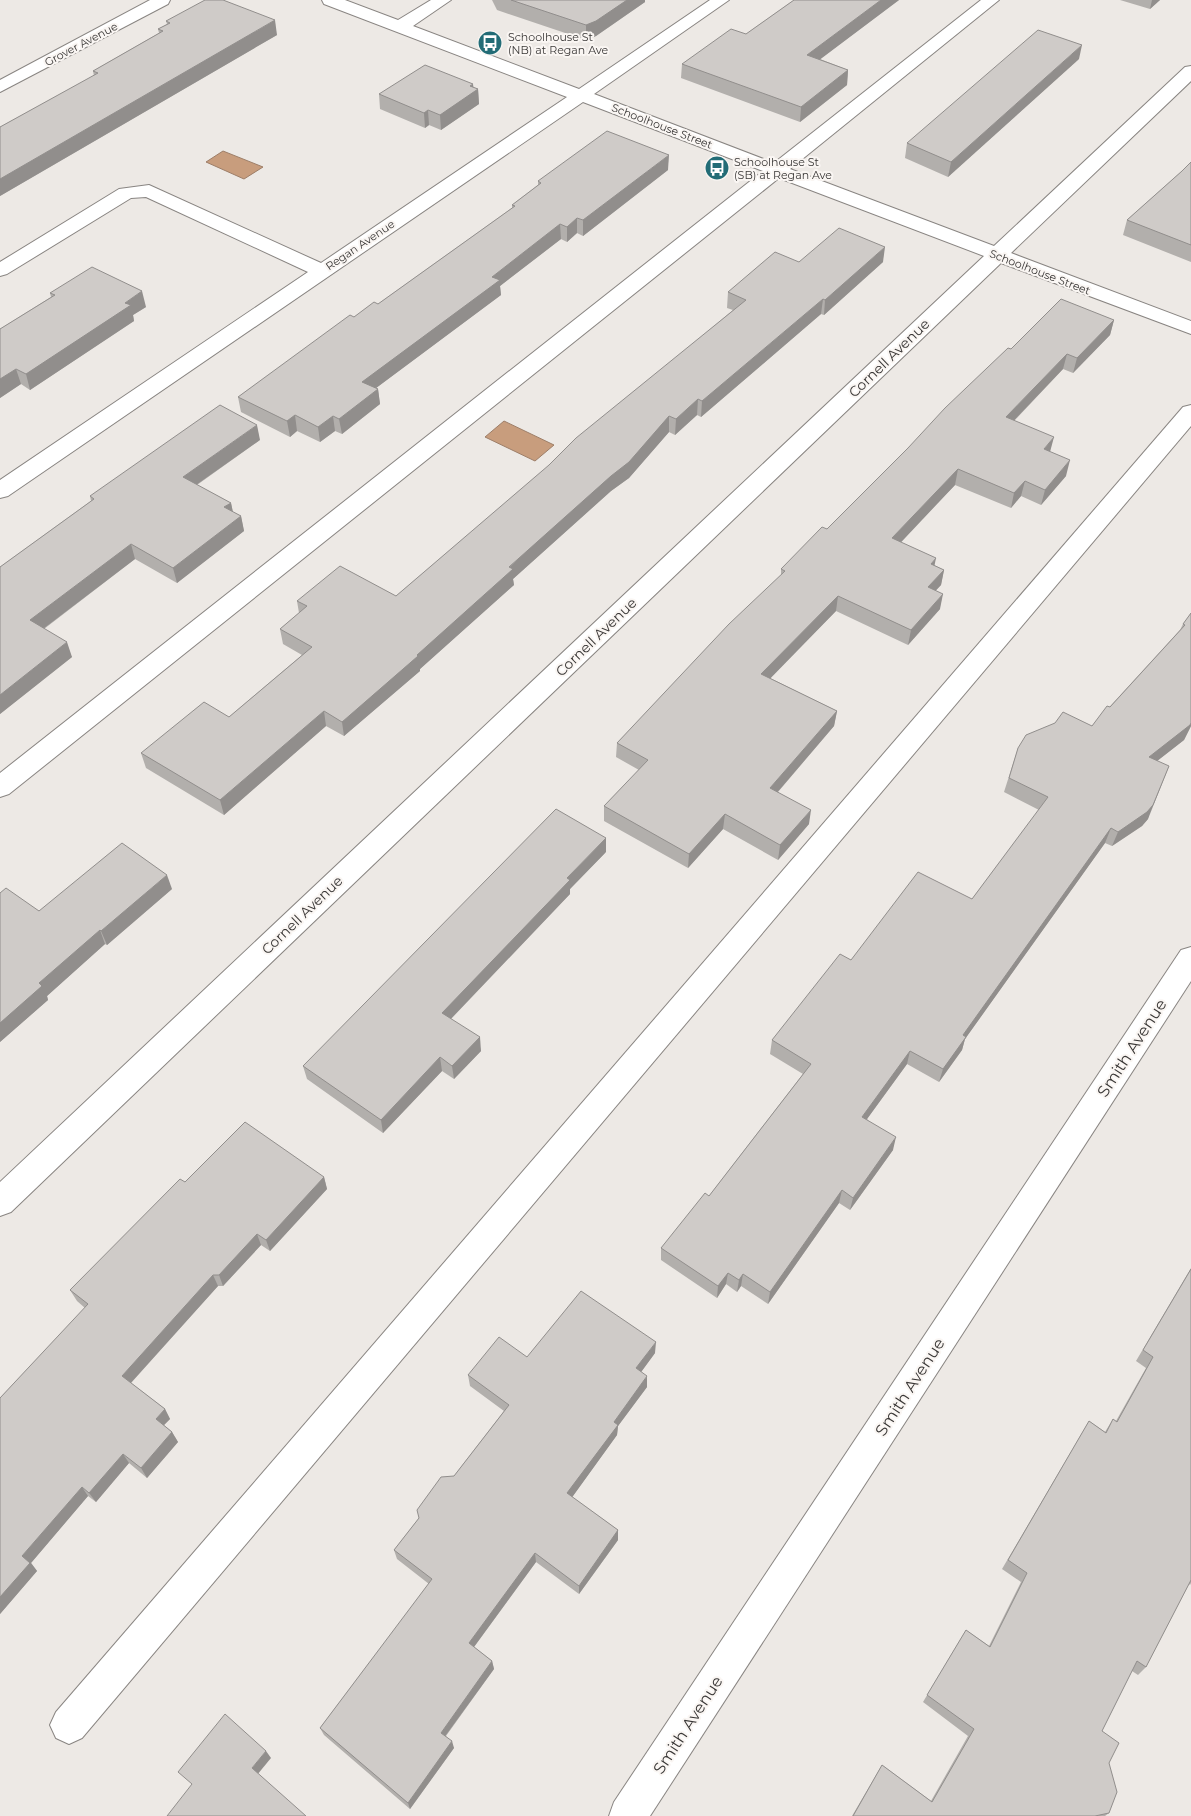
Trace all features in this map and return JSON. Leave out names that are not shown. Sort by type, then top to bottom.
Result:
[{"type":"street","name":"Grover Avenue","points":[[0,87],[162,0]]},
{"type":"street","name":"Schoolhouse Street","points":[[330,0],[582,95],[997,256],[1191,328]]},
{"type":"street","points":[[400,26],[443,0]]},
{"type":"street","name":"Regan Avenue","points":[[0,491],[321,270],[720,0]]},
{"type":"street","points":[[0,787],[991,0]]},
{"type":"street","name":"Cornell Avenue","points":[[0,1202],[1191,71]]},
{"type":"street","points":[[0,270],[126,193],[149,191],[321,270]]},
{"type":"street","points":[[69,1725],[1191,412]]},
{"type":"street","name":"Smith Avenue","points":[[628,1816],[1191,958]]},
{"type":"shaded area","points":[[223,151],[263,167],[244,179],[206,162]]},
{"type":"shaded area","points":[[504,421],[554,445],[535,461],[485,437]]},
{"type":"building","points":[[205,0],[223,0],[275,20],[0,179],[0,127],[98,73],[93,71],[163,31],[158,29],[170,23],[166,21]]},
{"type":"building","points":[[511,0],[627,0],[596,21],[586,25]]},
{"type":"building","points":[[794,0],[881,0],[807,55],[848,70],[801,107],[682,64],[731,29],[746,34]]},
{"type":"building","points":[[1038,30],[1082,45],[951,162],[907,143]]},
{"type":"building","points":[[425,65],[473,84],[470,86],[478,89],[440,115],[428,110],[424,113],[379,94]]},
{"type":"building","points":[[607,131],[669,155],[583,220],[577,218],[567,227],[560,224],[492,277],[500,280],[362,382],[378,389],[339,419],[333,416],[318,427],[295,415],[287,421],[238,397],[350,315],[354,317],[374,302],[378,304],[515,206],[512,205],[541,183],[538,181]]},
{"type":"building","points":[[1191,162],[1191,245],[1127,220],[1182,171]]},
{"type":"building","points":[[839,228],[885,247],[825,300],[823,299],[702,401],[698,399],[676,419],[669,416],[629,462],[509,567],[513,569],[342,722],[324,711],[220,800],[141,753],[204,702],[229,717],[312,647],[280,629],[307,606],[297,601],[340,566],[396,596],[549,465],[576,438],[746,300],[728,292],[775,252],[799,262]]},
{"type":"building","points":[[92,267],[142,291],[125,303],[131,305],[26,374],[16,369],[0,379],[0,329],[55,295],[50,293]]},
{"type":"building","points":[[1061,299],[1114,320],[1077,358],[1067,354],[1006,417],[1054,437],[1044,449],[1070,460],[1045,490],[1025,481],[1014,493],[958,469],[892,538],[936,558],[931,564],[944,570],[928,587],[943,594],[911,630],[838,596],[761,674],[837,711],[770,788],[811,810],[780,845],[725,814],[689,854],[604,806],[648,760],[617,743],[729,624],[785,571],[781,569],[822,527],[827,529],[945,408],[1008,348],[1011,349]]},
{"type":"building","points":[[220,405],[257,425],[183,477],[231,503],[224,507],[241,516],[173,568],[131,544],[30,620],[67,642],[0,695],[0,567],[94,499],[90,496]]},
{"type":"building","points":[[1191,613],[1191,723],[1149,757],[1169,766],[1153,805],[1147,812],[1118,832],[1111,828],[963,1035],[966,1037],[943,1069],[910,1051],[862,1117],[896,1137],[853,1198],[842,1190],[770,1292],[743,1274],[739,1280],[728,1273],[718,1286],[661,1248],[705,1193],[709,1196],[811,1064],[772,1040],[840,954],[851,960],[918,872],[972,899],[1048,797],[1009,778],[1018,748],[1026,735],[1055,723],[1063,712],[1092,726],[1107,706],[1110,707],[1185,625],[1183,624]]},
{"type":"building","points":[[556,809],[606,838],[567,878],[570,880],[442,1013],[480,1037],[452,1066],[440,1057],[381,1120],[303,1066]]},
{"type":"building","points":[[122,843],[167,875],[39,983],[42,986],[0,1023],[0,893],[6,888],[39,911]]},
{"type":"building","points":[[245,1122],[324,1177],[266,1240],[257,1234],[219,1275],[213,1275],[122,1376],[165,1409],[156,1419],[172,1432],[141,1468],[123,1454],[89,1493],[82,1487],[22,1556],[30,1563],[0,1597],[0,1398],[88,1304],[70,1290],[180,1179],[185,1182]]},
{"type":"building","points":[[1191,1269],[1191,1580],[1146,1667],[1137,1661],[1102,1731],[1119,1743],[1109,1763],[1117,1792],[1109,1813],[1095,1816],[853,1816],[882,1765],[932,1802],[974,1729],[927,1695],[966,1630],[990,1647],[1027,1573],[1008,1560],[1089,1421],[1106,1433],[1113,1419],[1117,1422],[1153,1357],[1143,1350]]},
{"type":"building","points":[[581,1291],[656,1342],[636,1368],[647,1376],[614,1422],[618,1425],[567,1493],[618,1530],[579,1586],[535,1553],[469,1643],[492,1661],[441,1733],[452,1741],[408,1803],[320,1728],[432,1579],[394,1550],[419,1518],[417,1510],[441,1477],[454,1476],[509,1405],[468,1375],[499,1337],[527,1357]]},
{"type":"building","points":[[225,1714],[266,1751],[252,1768],[306,1816],[167,1816],[192,1784],[178,1772]]},
{"type":"place","name":"Schoolhouse St (NB) at Regan Ave","points":[[490,43]]},
{"type":"place","name":"Schoolhouse St (SB) at Regan Ave","points":[[717,168]]}]
